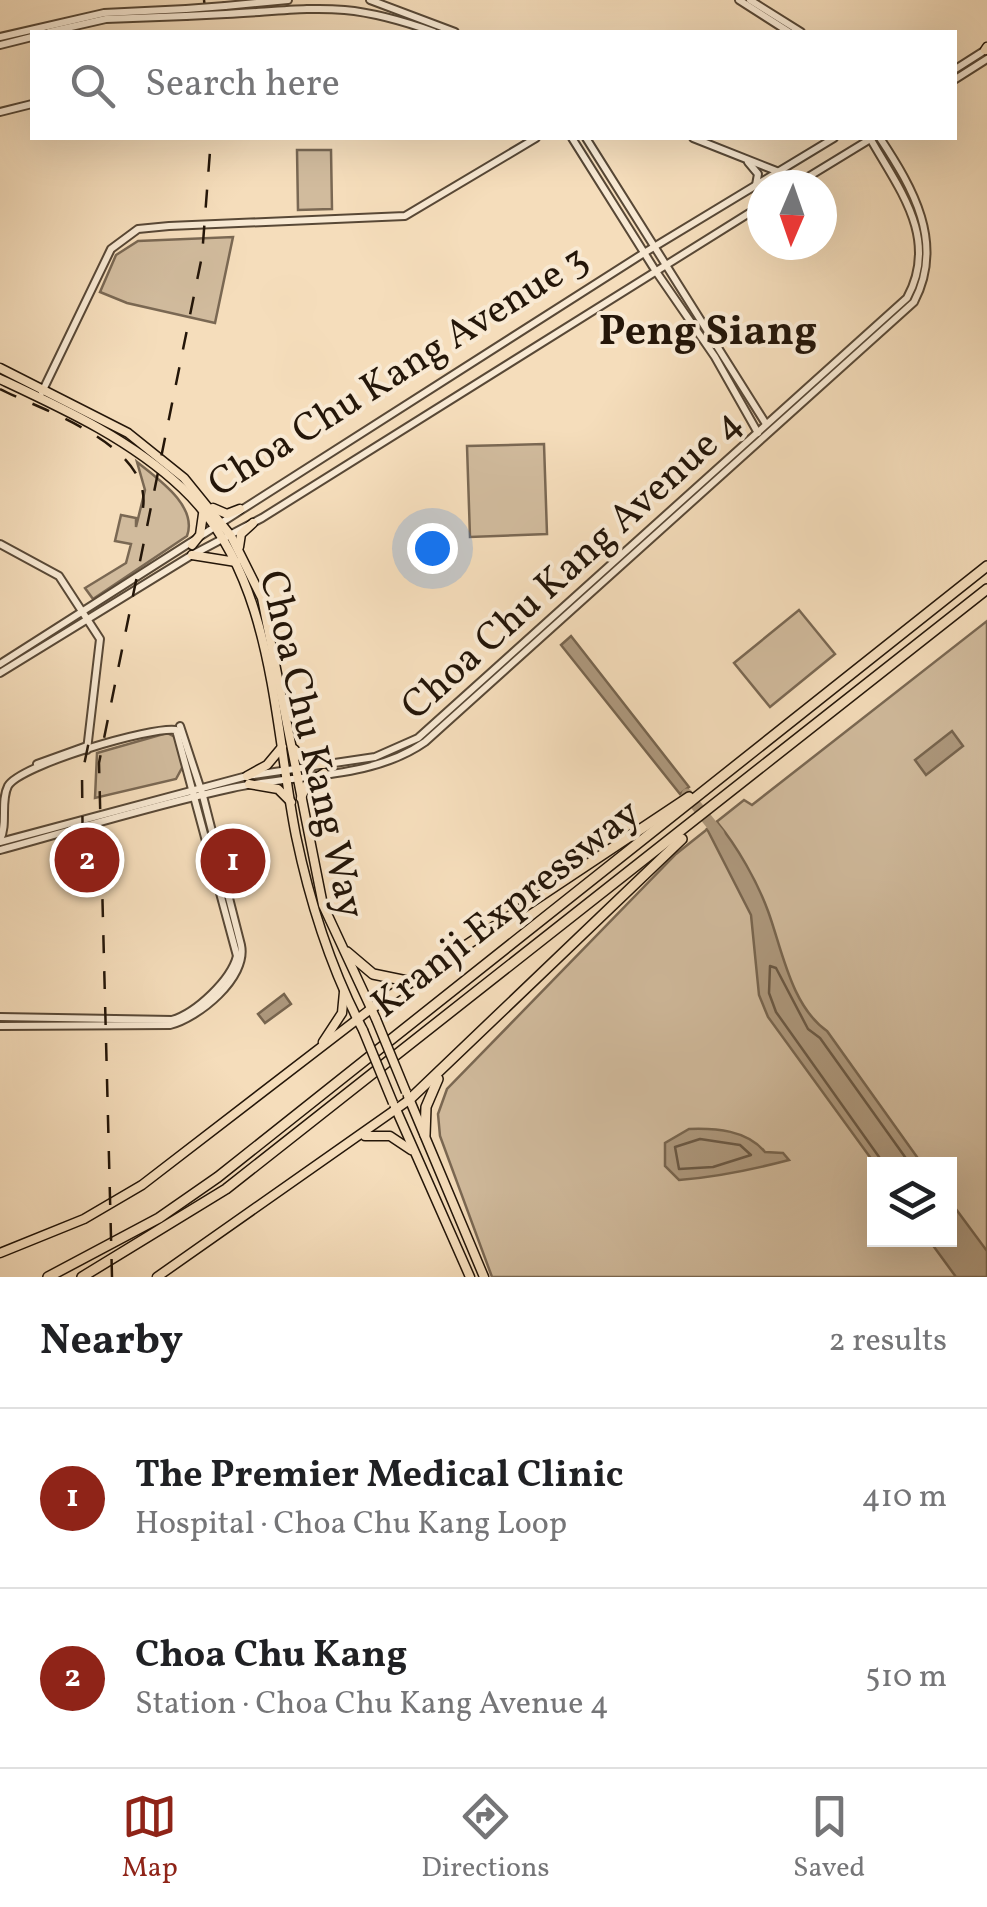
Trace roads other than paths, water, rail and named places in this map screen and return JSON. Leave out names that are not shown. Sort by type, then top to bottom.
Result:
[{"type":"highway","points":[[372,1008],[717,781],[987,563]]},
{"type":"highway","name":"Kranji Expressway","points":[[82,1277],[226,1189],[987,589]]},
{"type":"highway","name":"Kranji Expressway","points":[[48,1277],[159,1218],[218,1177],[679,807]]},
{"type":"highway","points":[[408,1096],[442,1072],[671,852],[693,824]]},
{"type":"highway","points":[[347,952],[378,976],[410,980]]},
{"type":"highway","points":[[425,1135],[426,1107],[442,1072]]},
{"type":"main road","name":"Choa Chu Kang Way","points":[[0,368],[42,393]]},
{"type":"main road","name":"Choa Chu Kang Way","points":[[0,378],[128,433],[168,463],[206,510],[222,522],[240,552],[262,598],[292,774],[323,905],[372,1008],[484,1277]]},
{"type":"main road","points":[[236,562],[192,550],[206,510],[226,514],[240,508]]},
{"type":"main road","name":"Choa Chu Kang Way","points":[[206,510],[212,528],[236,562],[256,621],[287,746]]},
{"type":"main road","points":[[240,552],[241,534],[252,523]]},
{"type":"main road","points":[[248,780],[287,746],[301,759],[324,768],[307,784],[301,800]]},
{"type":"main road","name":"Choa Chu Kang Way","points":[[292,774],[290,802],[316,917],[470,1277]]},
{"type":"main road","points":[[248,780],[278,789],[290,802]]},
{"type":"main road","points":[[321,1046],[342,1013],[344,988]]},
{"type":"main road","points":[[0,1253],[84,1219],[142,1185],[321,1046],[360,1026],[372,1008]]},
{"type":"main road","points":[[157,1277],[361,1136],[408,1096]]},
{"type":"main road","points":[[361,1136],[390,1136],[415,1153]]},
{"type":"street","points":[[225,10],[288,0],[295,7]]},
{"type":"street","points":[[370,0],[450,30]]},
{"type":"street","points":[[739,0],[787,30]]},
{"type":"street","points":[[750,0],[797,30]]},
{"type":"street","points":[[58,30],[106,19],[337,3],[373,10],[428,30]]},
{"type":"street","points":[[0,37],[104,12],[186,13]]},
{"type":"street","points":[[0,45],[30,38]]},
{"type":"street","points":[[957,68],[986,51]]},
{"type":"street","points":[[957,77],[986,51]]},
{"type":"street","points":[[0,112],[30,104]]},
{"type":"street","points":[[42,393],[108,253],[131,232],[169,226],[405,216],[533,140]]},
{"type":"street","points":[[573,140],[654,270],[715,357],[759,435]]},
{"type":"street","points":[[587,140],[768,426]]},
{"type":"street","points":[[698,140],[775,170]]},
{"type":"street","name":"Choa Chu Kang Avenue 3","points":[[783,170],[831,140]]},
{"type":"street","points":[[820,170],[870,140]]},
{"type":"street","name":"Choa Chu Kang Avenue 4","points":[[0,841],[248,780],[390,761],[426,742],[768,426],[917,299],[926,260],[926,227],[915,195],[875,140]]},
{"type":"street","points":[[854,150],[885,153],[890,140]]},
{"type":"street","points":[[744,158],[754,170]]},
{"type":"street","name":"Choa Chu Kang Avenue 3","points":[[0,672],[192,550],[212,528],[240,508],[644,253],[747,193]]},
{"type":"street","name":"Choa Chu Kang Avenue 3","points":[[192,550],[222,542],[747,214]]},
{"type":"street","points":[[0,544],[59,576],[102,648],[88,748]]},
{"type":"street","name":"Choa Chu Kang Avenue 3","points":[[0,664],[86,616]]},
{"type":"street","points":[[0,1026],[185,1016],[237,970],[240,946],[180,726]]},
{"type":"street","points":[[0,841],[6,789],[42,759],[173,729],[182,736],[237,956]]},
{"type":"street","name":"Choa Chu Kang Avenue 4","points":[[0,850],[198,793]]},
{"type":"street","points":[[0,1017],[36,1022],[170,1025],[186,1021],[230,972],[240,946]]},
{"type":"street","points":[[157,1020],[170,1025]]},
{"type":"water","points":[[571,636],[689,787],[680,794],[561,645]]},
{"type":"water","points":[[952,731],[963,746],[926,775],[915,760]]},
{"type":"water","points":[[717,822],[739,853],[768,911],[796,992],[917,1157],[870,1157],[768,1017],[759,995],[751,915],[707,829]]},
{"type":"water","points":[[284,994],[291,1004],[265,1023],[258,1014]]},
{"type":"water","points":[[689,1129],[740,1135],[765,1152],[783,1153],[789,1160],[679,1180],[665,1166],[665,1143]]},
{"type":"water","points":[[957,1210],[987,1251],[987,1277],[956,1277],[934,1247],[957,1247]]},
{"type":"waterway","points":[[687,794],[719,834]]},
{"type":"railway","points":[[204,0],[208,30]]},
{"type":"railway","points":[[112,1277],[99,763],[202,256],[211,140]]},
{"type":"railway","points":[[0,389],[68,420],[114,449],[131,466],[141,486],[143,508]]},
{"type":"railway","points":[[83,870],[82,775],[90,736]]},
{"type":"place","name":"Choa Chu Kang","points":[[87,860]]},
{"type":"place","name":"The Premier Medical Clinic","points":[[233,861]]},
{"type":"district","name":"Peng Siang","points":[[708,333]]}]
